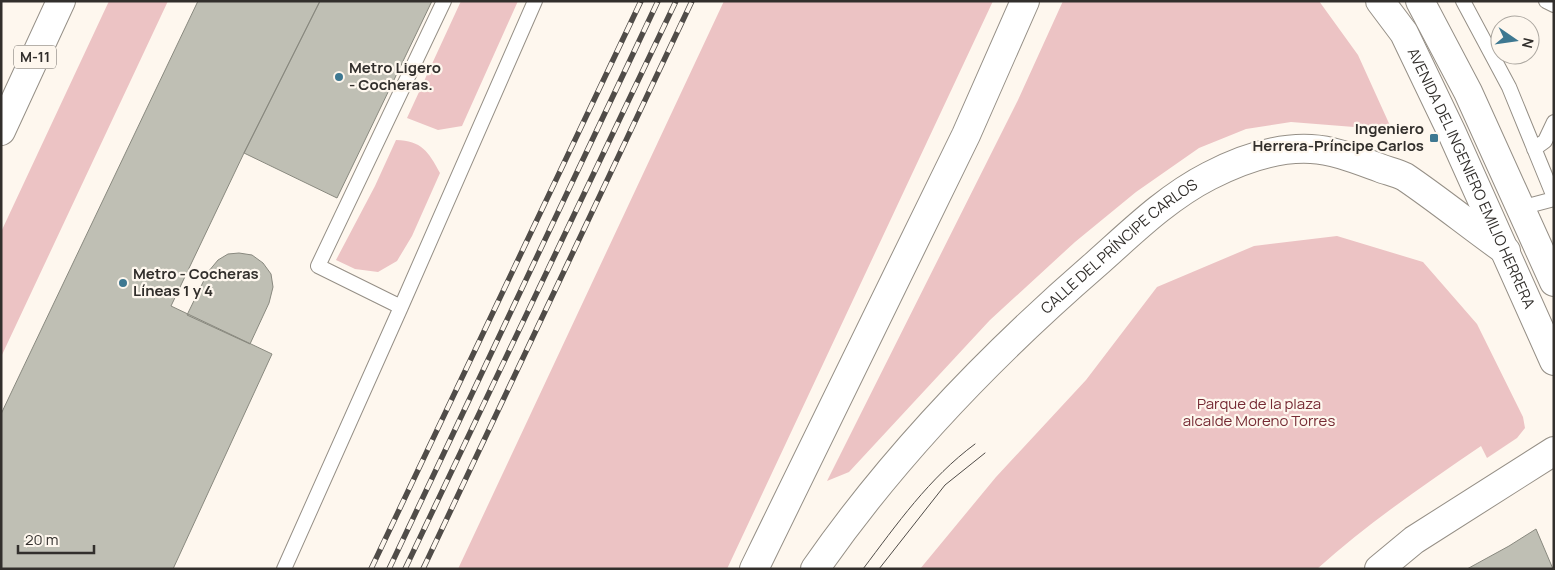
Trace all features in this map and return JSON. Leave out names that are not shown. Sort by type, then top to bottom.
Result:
[{"type":"main road","name":"M-11","points":[[5,122],[61,1]]},
{"type":"main road","points":[[5,122],[74,1]]},
{"type":"main road","points":[[754,569],[966,135],[1025,1]]},
{"type":"main road","name":"AVENIDA DEL INGENIERO EMILIO HERRERA","points":[[1380,1],[1404,33],[1451,131],[1554,360]]},
{"type":"main road","name":"AVENIDA DEL INGENIERO EMILIO HERRERA","points":[[1420,1],[1468,92],[1554,282]]},
{"type":"main road","name":"CALLE DEL PRÍNCIPE CARLOS","points":[[815,569],[834,540],[933,421],[995,356],[1052,301],[1156,211],[1206,178],[1240,161],[1276,150],[1311,149],[1350,158],[1402,176],[1506,251]]},
{"type":"main road","points":[[1379,569],[1414,540],[1554,451]]},
{"type":"lane","points":[[401,307],[318,266],[444,1]]},
{"type":"lane","points":[[284,569],[535,1]]},
{"type":"lane","points":[[1463,1],[1509,87],[1554,198],[1520,208]]},
{"type":"lane","points":[[1546,1],[1554,4]]},
{"type":"lane","points":[[1534,148],[1545,141],[1554,122]]},
{"type":"green space","points":[[109,1],[168,1],[1,357],[1,232]]},
{"type":"green space","points":[[461,1],[518,1],[462,126],[438,130],[407,118]]},
{"type":"green space","points":[[724,1],[993,1],[727,569],[458,569]]},
{"type":"green space","points":[[1063,1],[1319,1],[1358,55],[1392,130],[1291,122],[1246,129],[1199,148],[1136,192],[1075,242],[990,320],[849,472],[827,481],[1018,100]]},
{"type":"green space","points":[[396,140],[412,142],[418,145],[428,153],[440,173],[412,236],[397,261],[378,272],[355,269],[336,260],[375,186]]},
{"type":"green space","name":"Parque de la plaza alcalde Moreno Torres","points":[[1337,236],[1423,262],[1477,324],[1523,417],[1525,428],[1517,438],[1487,458],[1481,446],[1376,520],[1317,569],[920,569],[996,477],[1086,380],[1157,287],[1254,246]]},
{"type":"building","name":"Metro - Cocheras Líneas 1 y 4","points":[[198,1],[320,1],[244,153],[171,306],[272,354],[173,569],[1,569],[1,414]]},
{"type":"building","name":"Metro Ligero - Cocheras.","points":[[320,1],[432,1],[337,198],[244,153]]},
{"type":"building","points":[[228,254],[252,255],[263,263],[271,274],[273,287],[269,303],[250,344],[187,315],[208,272],[218,260]]},
{"type":"building","points":[[1536,529],[1553,569],[1467,569],[1509,546]]},
{"type":"tram line","points":[[863,569],[928,487],[958,457],[975,444]]},
{"type":"tram line","points":[[879,569],[945,485],[985,453]]},
{"type":"railway","points":[[371,569],[641,1]]},
{"type":"railway","points":[[389,569],[658,1]]},
{"type":"railway","points":[[405,569],[676,1]]},
{"type":"railway","points":[[423,569],[692,1]]},
{"type":"place","name":"Metro Ligero - Cocheras.","points":[[339,77]]},
{"type":"place","name":"Ingeniero Herrera-Príncipe Carlos","points":[[1434,138]]},
{"type":"place","name":"Metro - Cocheras Líneas 1 y 4","points":[[123,283]]}]
